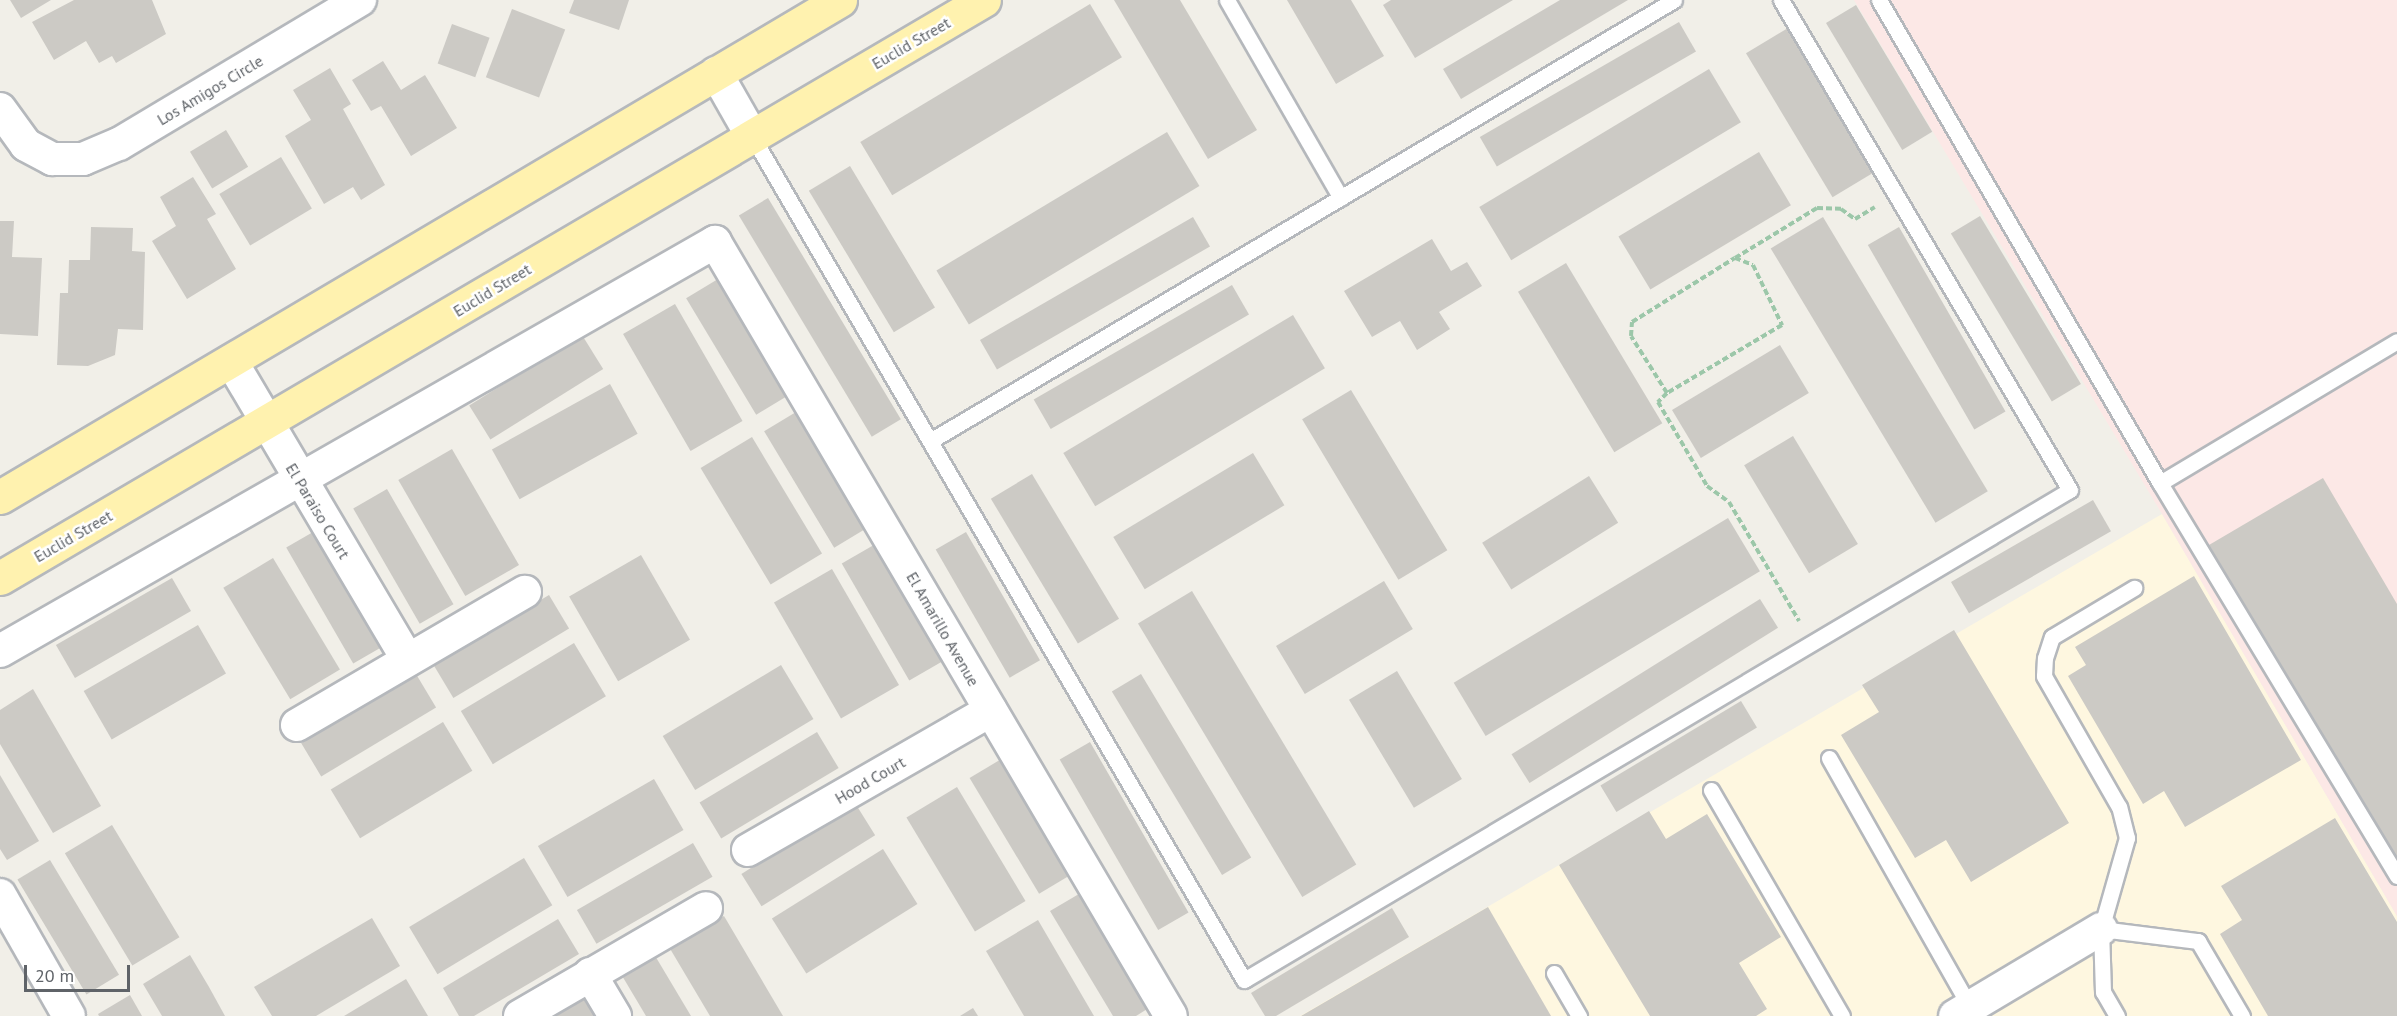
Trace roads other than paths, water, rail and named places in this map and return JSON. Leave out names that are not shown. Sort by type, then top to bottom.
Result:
[{"type":"main road","points":[[0,497],[840,0]]},
{"type":"main road","name":"Euclid Street","points":[[0,578],[984,0]]},
{"type":"street","name":"Los Amigos Circle","points":[[0,109],[27,145],[52,159],[83,159],[119,144],[360,0]]},
{"type":"street","points":[[716,73],[752,136]]},
{"type":"street","name":"El Amarillo Avenue","points":[[299,479],[715,242],[1171,1016]]},
{"type":"street","name":"El Paraiso Court","points":[[231,361],[408,660]]},
{"type":"street","points":[[0,651],[299,479]]},
{"type":"street","points":[[297,725],[525,592]]},
{"type":"street","name":"Hood Court","points":[[748,850],[991,710]]},
{"type":"street","points":[[0,895],[69,1016]]},
{"type":"street","points":[[520,1016],[706,908]]},
{"type":"street","points":[[1963,1011],[2101,929]]},
{"type":"street","points":[[590,974],[615,1016]]},
{"type":"lane","points":[[1227,0],[1341,198]]},
{"type":"lane","points":[[930,441],[1674,0]]},
{"type":"lane","points":[[752,136],[1244,980],[2070,490],[1781,0]]},
{"type":"lane","points":[[1879,0],[2160,483],[2397,876]]},
{"type":"lane","points":[[2160,483],[2397,341]]},
{"type":"lane","points":[[2117,1016],[2103,992],[2101,929],[2127,838],[2119,807],[2044,676],[2045,658],[2052,637],[2134,588]]},
{"type":"lane","points":[[1829,758],[1963,1011]]},
{"type":"lane","points":[[1711,790],[1842,1016]]},
{"type":"lane","points":[[2101,929],[2198,941],[2242,1016]]},
{"type":"lane","points":[[1554,973],[1579,1016]]}]
